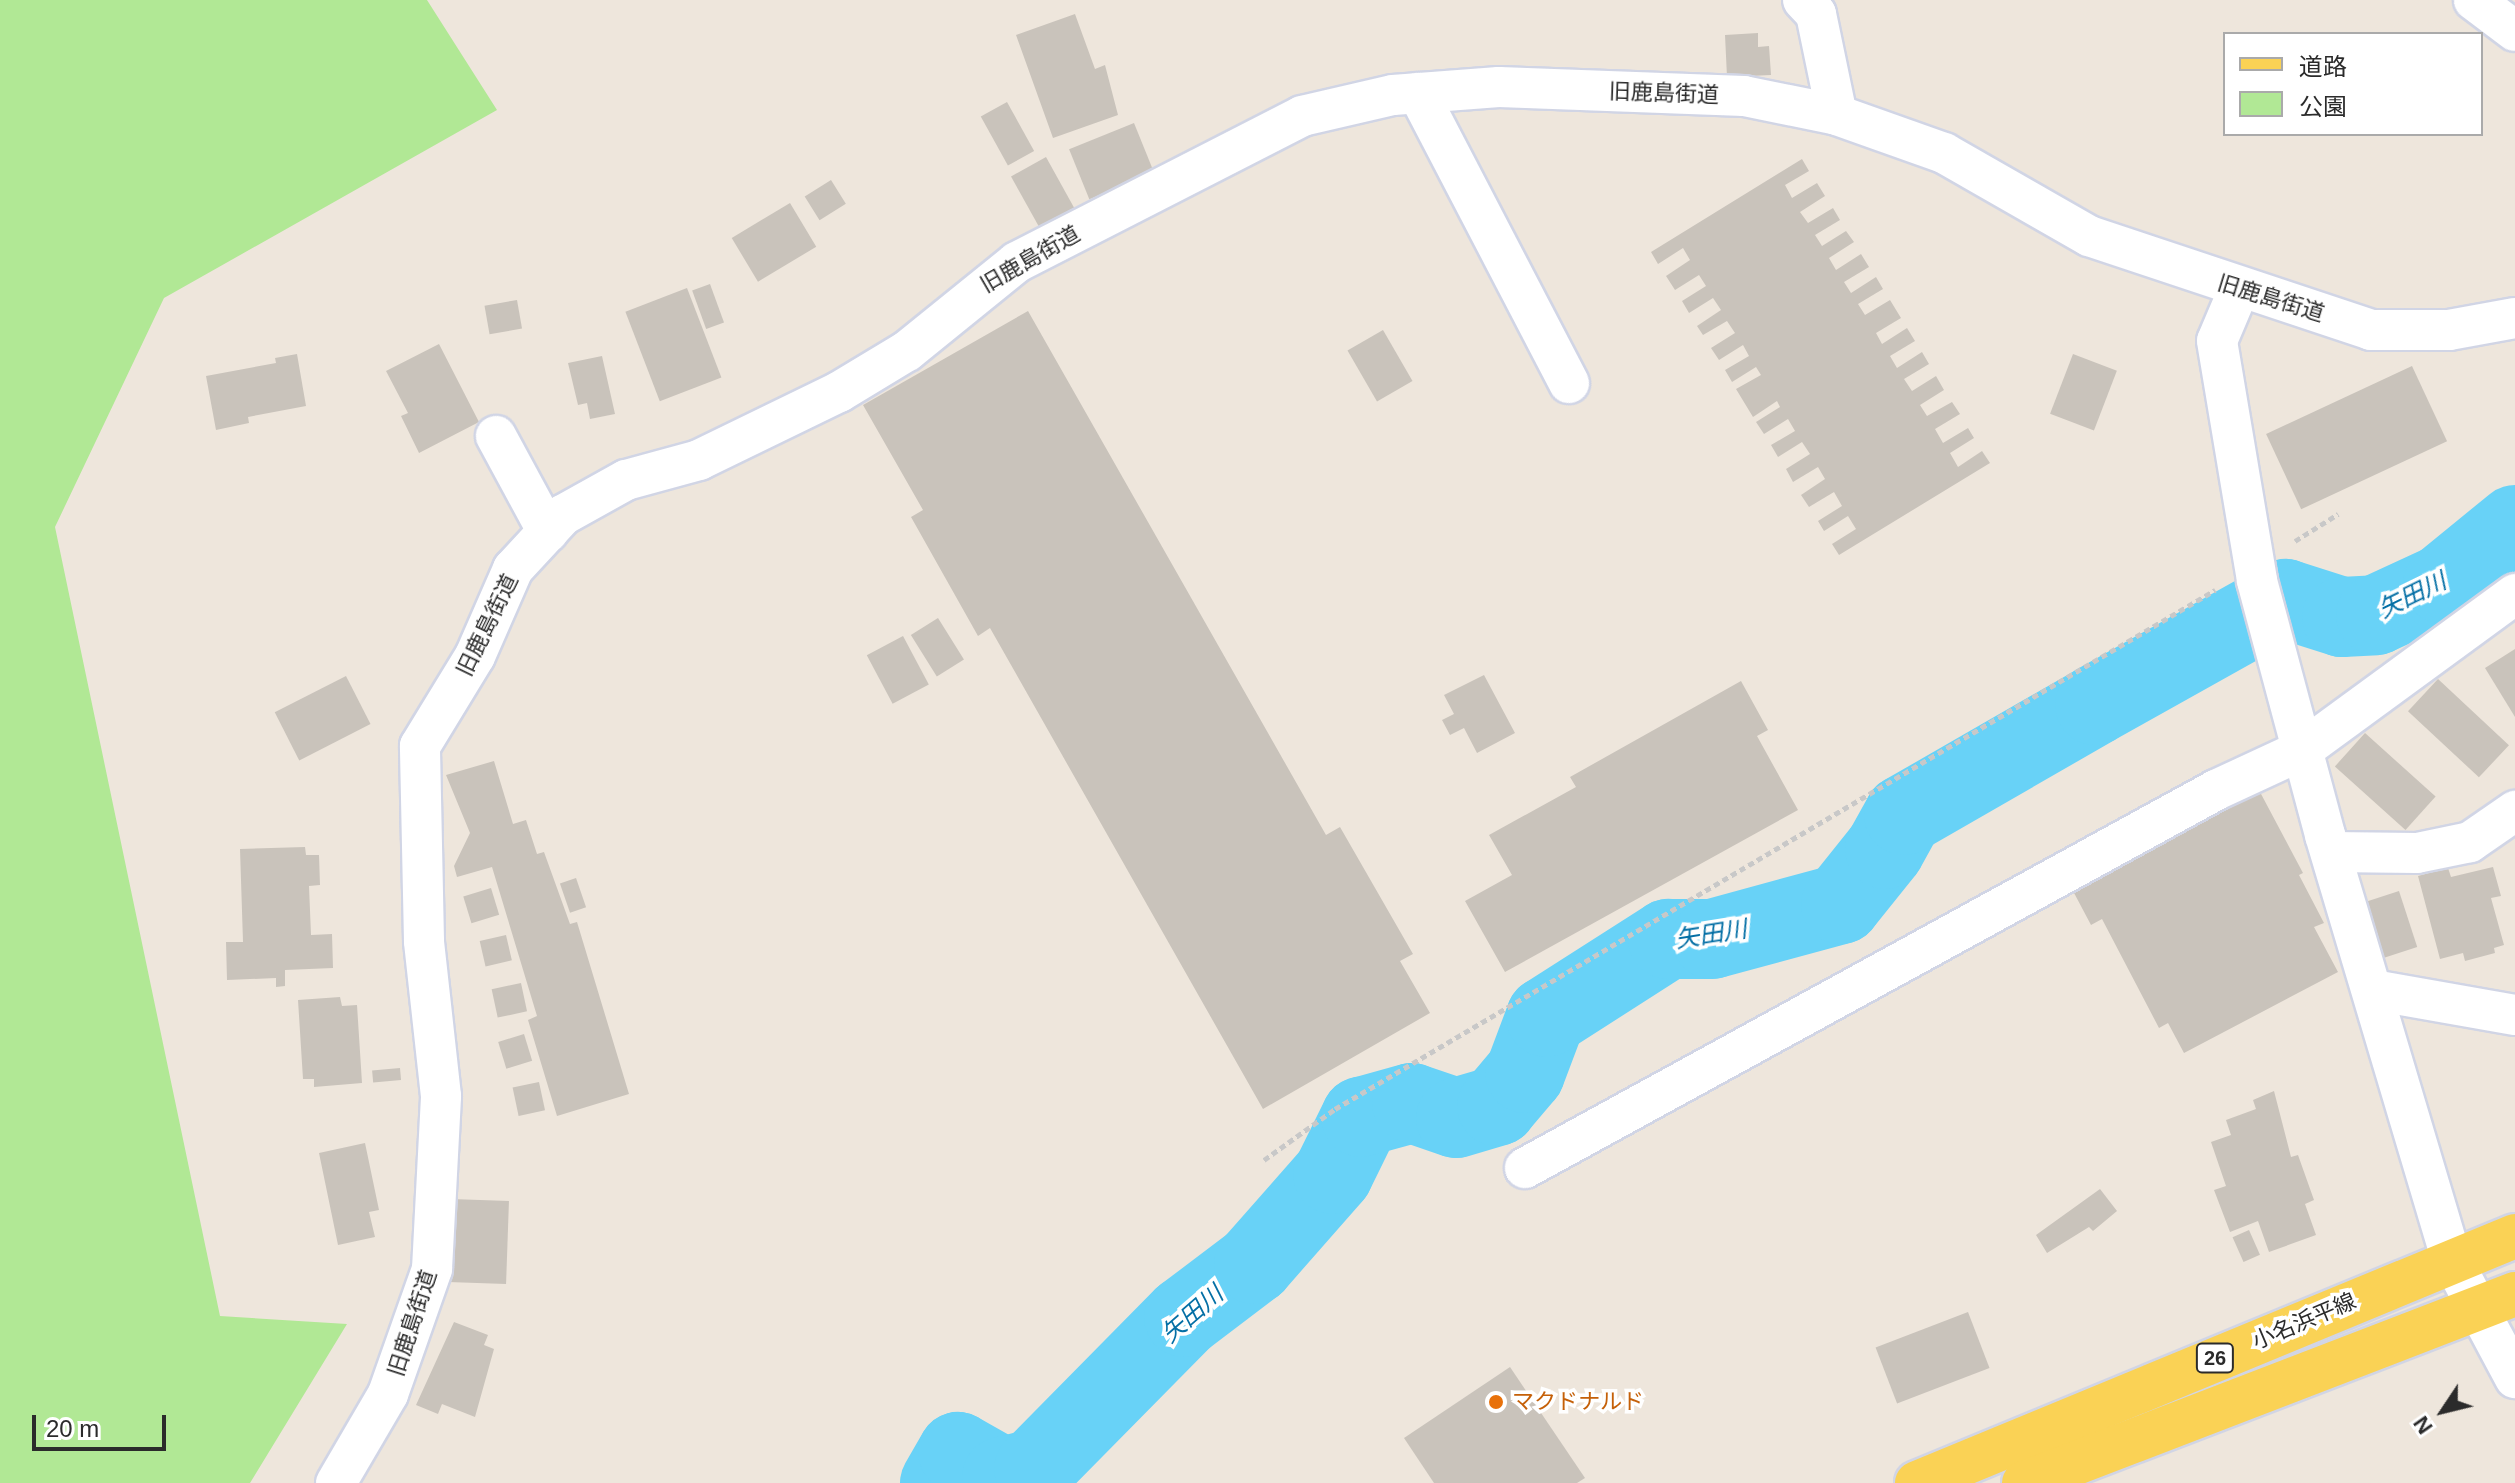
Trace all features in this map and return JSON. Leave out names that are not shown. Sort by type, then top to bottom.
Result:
[{"type":"main road","name":"小名浜平線","points":[[1917,1483],[2515,1236]]},
{"type":"main road","name":"26","points":[[2024,1483],[2495,1302]]},
{"type":"street","points":[[1803,0],[1816,14],[1837,115]]},
{"type":"street","points":[[2474,0],[2515,31]]},
{"type":"street","name":"旧鹿島街道","points":[[336,1483],[388,1394],[432,1269],[441,1096],[424,941],[420,746],[475,656],[513,569],[563,515],[626,480],[699,460],[839,392],[907,351],[1017,262],[1302,116],[1418,93],[1499,87],[1744,96],[1837,115],[1944,153],[2089,236],[2239,289],[2371,330],[2449,330],[2515,318]]},
{"type":"street","points":[[1418,93],[1569,383]]},
{"type":"street","points":[[2239,289],[2217,341],[2256,574],[2331,852],[2452,1260],[2495,1302],[2515,1378]]},
{"type":"street","points":[[496,436],[548,532]]},
{"type":"street","points":[[1525,1168],[2216,790],[2515,594]]},
{"type":"street","points":[[2331,852],[2417,853],[2470,842],[2515,811]]},
{"type":"street","points":[[2373,990],[2515,1015]]},
{"type":"path","points":[[1264,1160],[1335,1109],[2256,574],[2338,514]]},
{"type":"green space","points":[[0,0],[427,0],[497,110],[164,298],[55,527],[220,1316],[347,1324],[250,1483],[0,1483]]},
{"type":"building","points":[[1075,14],[1095,69],[1105,65],[1118,115],[1053,138],[1016,35]]},
{"type":"building","points":[[1758,33],[1758,47],[1769,46],[1771,75],[1727,77],[1725,35]]},
{"type":"building","points":[[1007,102],[1034,151],[1008,166],[981,117]]},
{"type":"building","points":[[1134,123],[1154,173],[1089,199],[1069,149]]},
{"type":"building","points":[[1046,157],[1074,208],[1039,227],[1011,176]]},
{"type":"building","points":[[1802,159],[1809,171],[1785,185],[1792,198],[1817,183],[1825,196],[1800,212],[1808,223],[1833,208],[1840,220],[1815,235],[1822,246],[1846,231],[1854,242],[1829,258],[1836,270],[1861,254],[1869,267],[1844,282],[1851,293],[1876,277],[1883,289],[1858,304],[1865,315],[1890,300],[1901,318],[1876,333],[1882,344],[1907,328],[1915,341],[1890,356],[1897,368],[1922,352],[1929,364],[1904,379],[1912,391],[1936,376],[1944,390],[1920,405],[1927,416],[1952,402],[1960,414],[1935,429],[1943,443],[1968,428],[1974,438],[1950,453],[1958,467],[1982,451],[1990,463],[1839,555],[1832,544],[1856,529],[1848,516],[1824,531],[1818,521],[1842,506],[1834,492],[1809,507],[1801,495],[1825,479],[1818,467],[1793,482],[1786,469],[1810,454],[1802,442],[1778,457],[1771,445],[1795,431],[1788,419],[1764,434],[1756,422],[1780,407],[1777,401],[1753,417],[1736,389],[1761,375],[1756,367],[1732,382],[1725,370],[1749,356],[1743,345],[1719,360],[1711,348],[1735,333],[1727,321],[1703,335],[1697,326],[1721,310],[1713,298],[1689,313],[1682,301],[1706,286],[1699,275],[1675,290],[1666,276],[1690,260],[1683,248],[1658,264],[1651,252]]},
{"type":"building","points":[[831,180],[846,204],[820,220],[805,196]]},
{"type":"building","points":[[790,203],[816,247],[758,282],[732,238]]},
{"type":"building","points":[[710,284],[724,323],[706,329],[692,290]]},
{"type":"building","points":[[687,288],[721,378],[660,401],[625,312]]},
{"type":"building","points":[[517,300],[522,329],[490,334],[485,306]]},
{"type":"building","points":[[1028,311],[1326,835],[1340,827],[1413,954],[1400,961],[1430,1013],[1263,1109],[990,628],[978,636],[911,517],[923,510],[863,405]]},
{"type":"building","points":[[1383,330],[1412,381],[1377,402],[1347,350]]},
{"type":"building","points":[[439,344],[479,422],[419,453],[401,416],[408,413],[386,371]]},
{"type":"building","points":[[297,354],[306,406],[248,417],[249,423],[216,430],[206,376],[276,363],[275,358]]},
{"type":"building","points":[[2073,354],[2117,371],[2094,431],[2050,414]]},
{"type":"building","points":[[602,356],[615,414],[590,419],[587,403],[578,405],[568,363]]},
{"type":"building","points":[[2412,366],[2447,441],[2301,509],[2266,434]]},
{"type":"building","points":[[938,618],[964,660],[937,677],[911,635]]},
{"type":"building","points":[[903,636],[929,685],[893,704],[867,655]]},
{"type":"building","points":[[2515,649],[2515,717],[2485,668]]},
{"type":"building","points":[[1484,675],[1515,733],[1477,753],[1464,728],[1450,735],[1442,720],[1454,714],[1444,695]]},
{"type":"building","points":[[346,676],[371,724],[299,760],[275,712]]},
{"type":"building","points":[[2438,679],[2509,745],[2479,777],[2408,711]]},
{"type":"building","points":[[1741,681],[1768,730],[1757,736],[1798,810],[1505,972],[1465,901],[1512,875],[1489,835],[1576,787],[1570,777]]},
{"type":"building","points":[[2365,733],[2436,797],[2405,830],[2335,766]]},
{"type":"building","points":[[494,761],[513,824],[526,820],[537,854],[544,852],[570,924],[577,922],[629,1094],[557,1116],[528,1020],[537,1016],[492,867],[457,877],[454,866],[470,833],[446,775]]},
{"type":"building","points":[[2260,792],[2303,873],[2299,875],[2324,923],[2314,927],[2338,972],[2184,1053],[2168,1023],[2159,1028],[2102,919],[2091,925],[2073,891]]},
{"type":"building","points":[[305,847],[306,855],[319,855],[320,885],[309,886],[311,935],[332,934],[333,968],[285,970],[285,986],[276,987],[276,978],[227,980],[226,942],[243,942],[240,849]]},
{"type":"building","points":[[2493,867],[2501,896],[2491,898],[2504,945],[2494,948],[2495,953],[2465,961],[2463,953],[2440,959],[2418,876],[2448,868],[2451,877]]},
{"type":"building","points":[[576,878],[586,907],[570,913],[560,884]]},
{"type":"building","points":[[491,888],[499,915],[471,923],[463,896]]},
{"type":"building","points":[[2399,891],[2417,947],[2381,959],[2363,903]]},
{"type":"building","points":[[506,935],[512,960],[486,966],[480,941]]},
{"type":"building","points":[[521,983],[527,1011],[498,1018],[492,989]]},
{"type":"building","points":[[340,997],[342,1006],[357,1005],[362,1083],[314,1087],[314,1079],[303,1079],[298,1000]]},
{"type":"building","points":[[524,1034],[532,1061],[506,1069],[498,1042]]},
{"type":"building","points":[[400,1068],[401,1080],[373,1082],[372,1070]]},
{"type":"building","points":[[539,1082],[545,1110],[519,1116],[513,1088]]},
{"type":"building","points":[[2274,1091],[2291,1157],[2298,1155],[2314,1200],[2305,1204],[2316,1235],[2269,1252],[2258,1221],[2230,1232],[2214,1190],[2226,1186],[2211,1142],[2231,1135],[2226,1120],[2256,1109],[2253,1100]]},
{"type":"building","points":[[365,1143],[379,1210],[369,1212],[375,1237],[338,1245],[319,1153]]},
{"type":"building","points":[[2100,1189],[2117,1211],[2093,1231],[2089,1227],[2047,1253],[2036,1235]]},
{"type":"building","points":[[451,1199],[509,1201],[506,1284],[448,1282]]},
{"type":"building","points":[[2249,1230],[2260,1255],[2244,1262],[2233,1237]]},
{"type":"building","points":[[1968,1312],[1990,1368],[1897,1403],[1876,1347]]},
{"type":"building","points":[[454,1322],[488,1335],[484,1345],[494,1349],[475,1417],[442,1404],[438,1414],[416,1405]]},
{"type":"building","name":"マクドナルド","points":[[1510,1367],[1585,1478],[1577,1483],[1434,1483],[1404,1438]]},
{"type":"waterway","name":"矢田川","points":[[940,1483],[958,1452],[1002,1477],[1034,1469],[1184,1317],[1254,1264],[1333,1174],[1361,1117],[1412,1103],[1456,1118],[1497,1106],[1525,1073],[1546,1017],[1668,939],[1712,939],[1841,904],[1885,849],[1904,815],[2095,705],[2285,599],[2342,617],[2376,615],[2443,584],[2515,525]]},
{"type":"place","name":"マクドナルド","points":[[1496,1402]]}]
